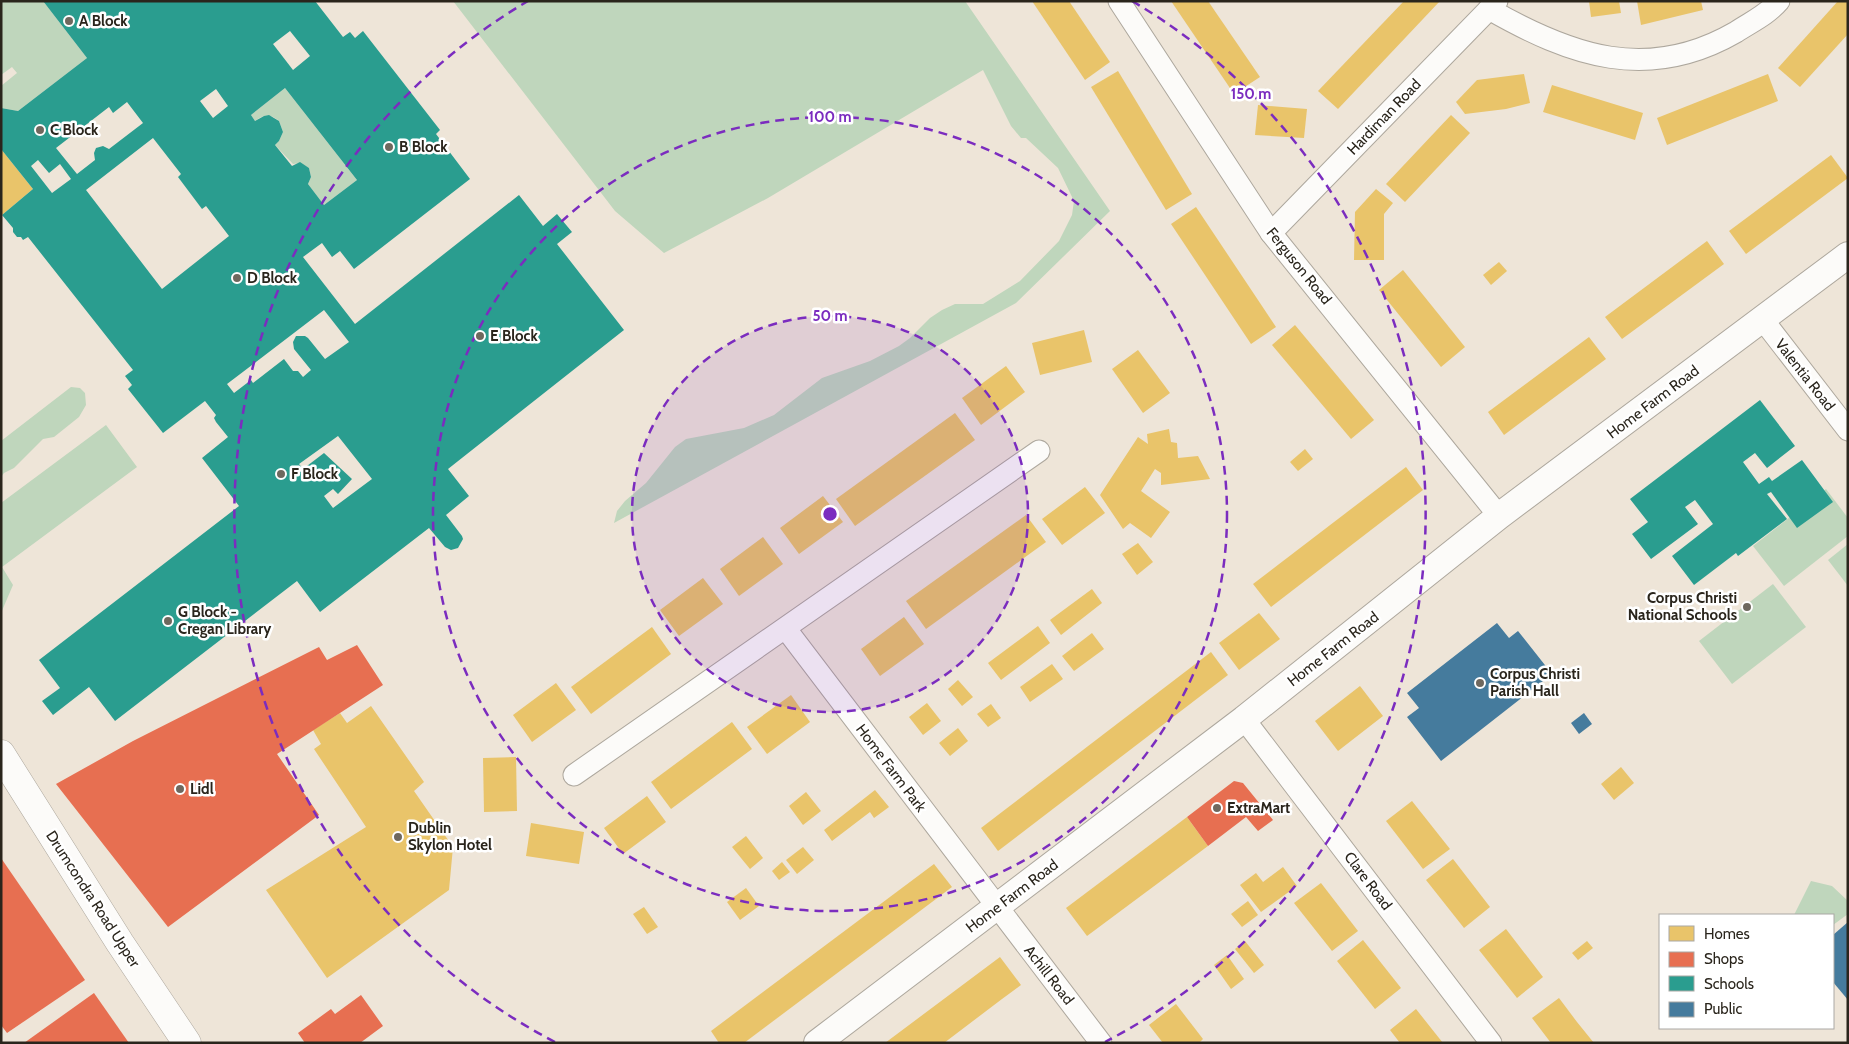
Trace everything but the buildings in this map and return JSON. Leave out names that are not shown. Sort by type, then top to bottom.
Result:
[{"type":"main road","name":"Drumcondra Road Upper","points":[[1,754],[120,943],[187,1043]]},
{"type":"street","name":"Ferguson Road","points":[[1119,1],[1271,233],[1499,516]]},
{"type":"street","points":[[1493,5],[1517,25],[1565,47],[1612,59],[1654,59],[1690,53],[1718,42],[1769,12],[1779,1]]},
{"type":"street","name":"Hardiman Road","points":[[1271,233],[1493,5]]},
{"type":"street","name":"Home Farm Road","points":[[817,1043],[1244,719],[1499,516],[1848,255]]},
{"type":"street","name":"Valentia Road","points":[[1762,320],[1848,430]]},
{"type":"street","points":[[574,775],[1039,451]]},
{"type":"street","name":"Home Farm Park","points":[[786,629],[997,907]]},
{"type":"street","name":"Clare Road","points":[[1244,719],[1491,1043]]},
{"type":"street","name":"Achill Road","points":[[997,907],[1101,1043]]},
{"type":"green space","points":[[1,1],[43,1],[87,58],[18,111],[1,108],[1,86],[17,73],[12,67],[1,75]]},
{"type":"green space","points":[[453,1],[965,1],[1110,211],[1016,303],[614,523],[617,511],[625,501],[646,483],[675,447],[686,439],[744,428],[774,415],[822,378],[870,361],[899,346],[930,318],[942,310],[955,304],[983,304],[1020,281],[1059,241],[1072,215],[1074,201],[1058,168],[1026,138],[1021,138],[1011,126],[983,70],[768,198],[664,253],[615,211]]},
{"type":"green space","points":[[285,88],[357,180],[324,205],[308,184],[311,177],[309,168],[300,163],[293,164],[275,145],[283,132],[279,121],[267,116],[255,121],[251,115]]},
{"type":"green space","points":[[71,387],[80,388],[85,393],[86,405],[79,417],[54,437],[43,439],[14,468],[4,473],[1,477],[1,441]]},
{"type":"green space","points":[[106,425],[137,467],[2,567],[13,585],[1,613],[1,503]]},
{"type":"green space","points":[[1826,489],[1848,518],[1848,536],[1784,586],[1753,546]]},
{"type":"green space","points":[[1848,544],[1848,586],[1828,560]]},
{"type":"green space","points":[[1773,584],[1806,627],[1732,684],[1699,641]]},
{"type":"green space","points":[[1811,881],[1832,886],[1848,901],[1848,914],[1834,924],[1834,914],[1794,914]]},
{"type":"place","name":"A Block","points":[[69,21]]},
{"type":"place","name":"C Block","points":[[40,130]]},
{"type":"place","name":"B Block","points":[[389,147]]},
{"type":"place","name":"D Block","points":[[237,278]]},
{"type":"place","name":"E Block","points":[[480,336]]},
{"type":"place","name":"F Block","points":[[281,474]]},
{"type":"place","name":"Corpus Christi National Schools","points":[[1747,607]]},
{"type":"place","name":"G Block - Cregan Library","points":[[168,621]]},
{"type":"place","name":"Corpus Christi Parish Hall","points":[[1480,683]]},
{"type":"place","name":"Lidl","points":[[180,789]]},
{"type":"place","name":"ExtraMart","points":[[1217,808]]},
{"type":"place","name":"Dublin Skylon Hotel","points":[[398,837]]}]
